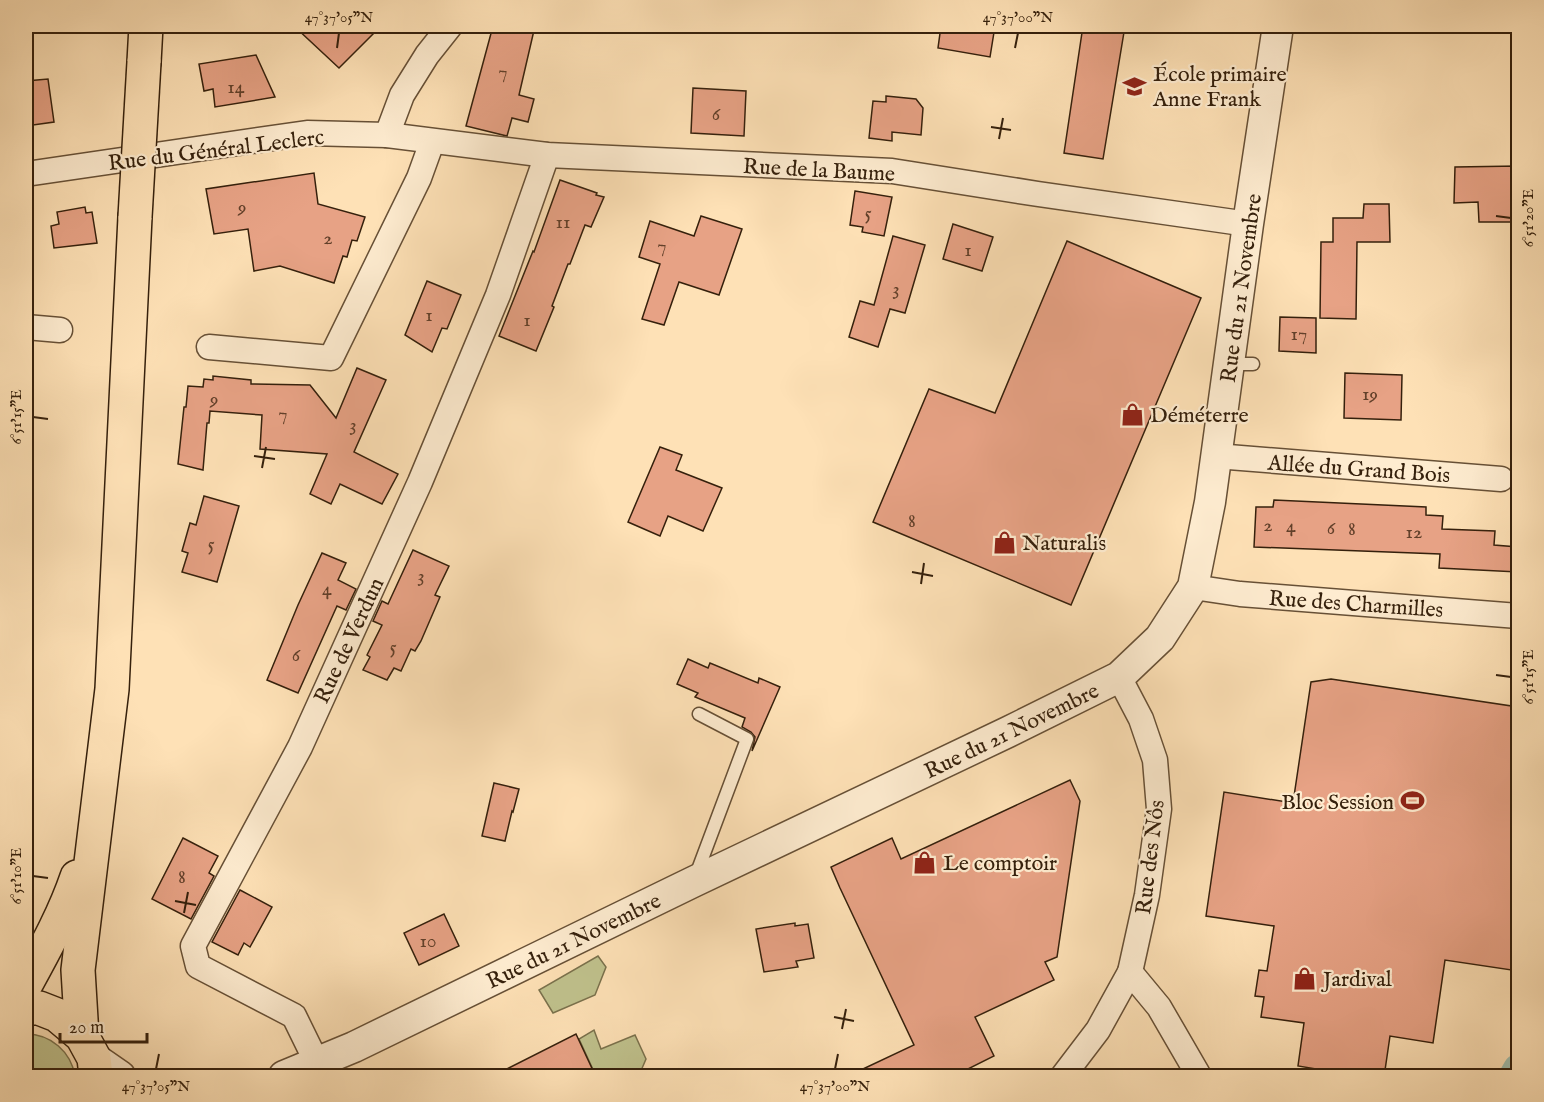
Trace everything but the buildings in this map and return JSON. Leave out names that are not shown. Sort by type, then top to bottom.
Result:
[{"type":"main road","points":[[91,1057],[78,970],[112,689],[146,26]]},
{"type":"main road","points":[[26,984],[68,902],[94,827]]},
{"type":"main road","points":[[26,1008],[39,1008],[57,1015],[91,1057]]},
{"type":"street","points":[[387,135],[402,95],[450,26]]},
{"type":"street","name":"Rue du 21 Novembre","points":[[284,1077],[354,1047],[1119,677],[1160,638],[1193,587],[1210,502],[1216,456],[1241,364],[1248,224],[1278,26]]},
{"type":"street","name":"Rue du Général Leclerc","points":[[26,174],[307,133],[387,135]]},
{"type":"street","name":"Rue de la Baume","points":[[387,135],[547,155],[892,171],[1248,224]]},
{"type":"street","points":[[209,347],[331,358],[419,178],[432,142]]},
{"type":"street","name":"Rue de Verdun","points":[[317,1063],[294,1016],[198,966],[193,946],[300,747],[420,482],[498,295],[547,155]]},
{"type":"street","points":[[26,327],[60,330]]},
{"type":"street","name":"Allée du Grand Bois","points":[[1216,456],[1501,479]]},
{"type":"street","name":"Rue des Charmilles","points":[[1193,587],[1240,594],[1518,616]]},
{"type":"street","name":"Rue des Nôs","points":[[1064,1077],[1098,1030],[1130,972],[1147,895],[1159,809],[1155,760],[1141,719],[1119,677]]},
{"type":"street","points":[[1130,972],[1159,1007],[1199,1077]]},
{"type":"street","points":[[91,1057],[120,1077]]},
{"type":"lane","points":[[693,882],[747,739],[699,714]]},
{"type":"green space","points":[[598,956],[606,967],[595,995],[553,1013],[539,990]]},
{"type":"green space","points":[[594,1030],[601,1049],[635,1035],[646,1059],[640,1073],[632,1076],[596,1076],[579,1039]]},
{"type":"green space","points":[[26,1034],[44,1037],[58,1046],[69,1059],[75,1076],[26,1076]]},
{"type":"waterway","points":[[1514,1076],[1518,1069]]},
{"type":"place","name":"École primaire Anne Frank","points":[[1135,86]]},
{"type":"place","name":"Déméterre","points":[[1132,414]]},
{"type":"place","name":"Naturalis","points":[[1004,542]]},
{"type":"place","name":"Bloc Session","points":[[1412,801]]},
{"type":"place","name":"Le comptoir","points":[[925,862]]},
{"type":"place","name":"Jardival","points":[[1305,978]]}]
